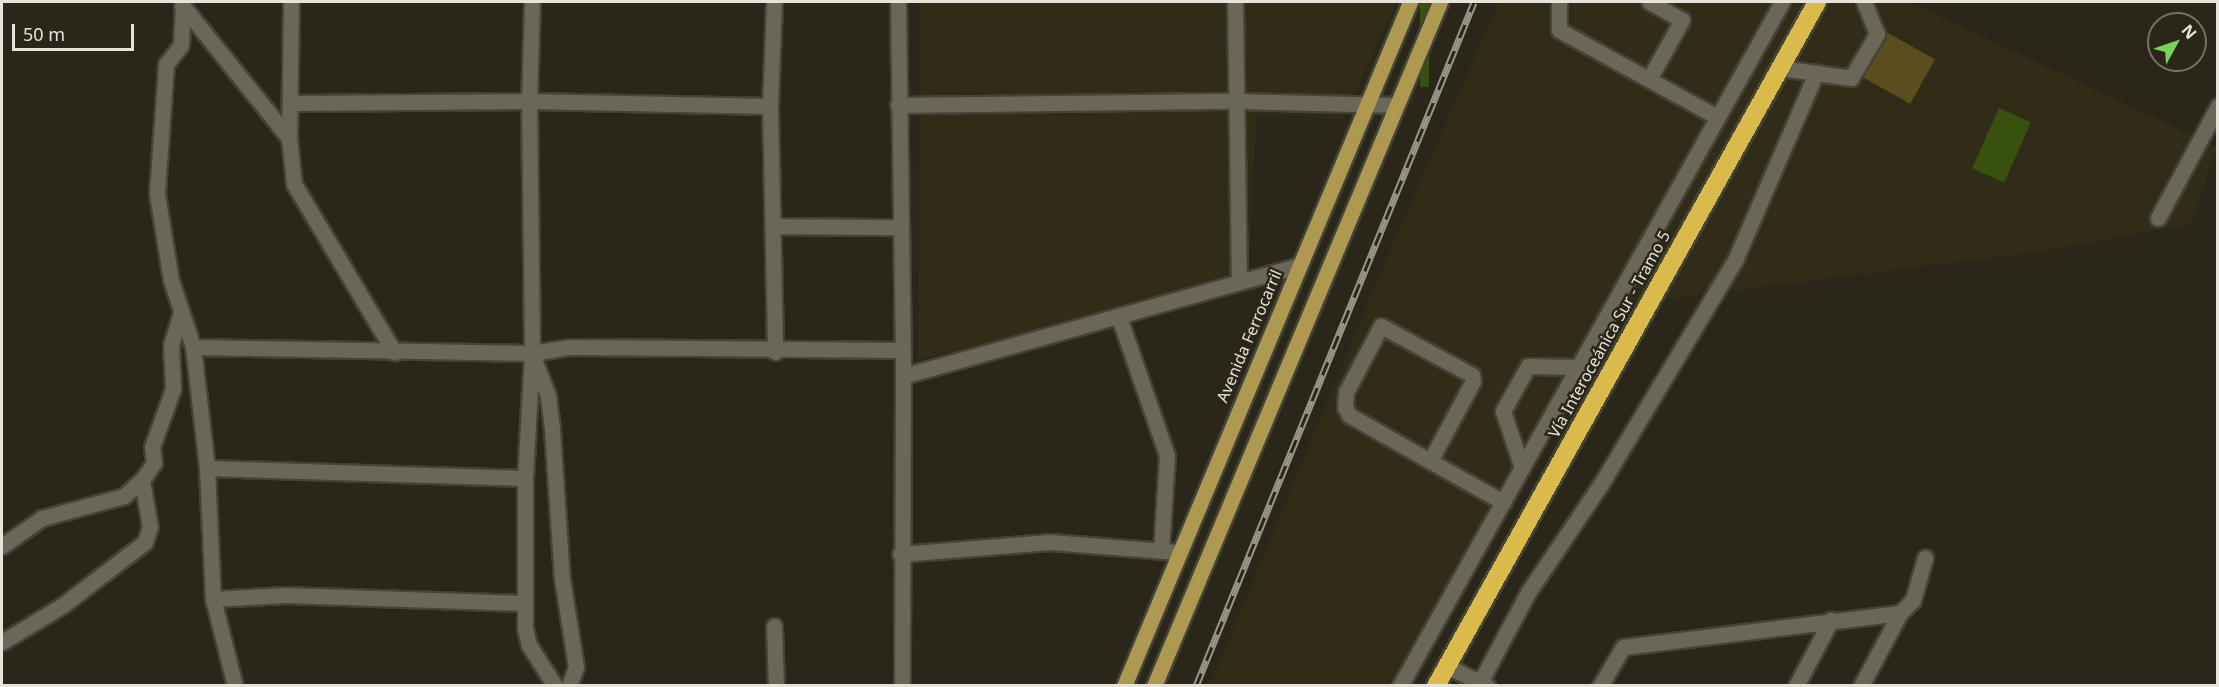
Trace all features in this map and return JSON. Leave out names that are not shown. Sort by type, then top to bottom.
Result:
[{"type":"highway","name":"Vía Interoceánica Sur - Tramo 5","points":[[1436,686],[1817,2]]},
{"type":"main road","name":"Avenida Ferrocarril","points":[[1124,686],[1365,104],[1410,2]]},
{"type":"main road","points":[[1154,686],[1440,2]]},
{"type":"street","points":[[291,2],[290,138],[294,184],[394,352]]},
{"type":"street","points":[[532,2],[529,101],[532,353],[525,478],[524,603],[529,645],[555,686]]},
{"type":"street","points":[[774,2],[771,106],[775,226],[775,352]]},
{"type":"street","points":[[898,2],[903,350],[900,554],[902,686]]},
{"type":"street","points":[[1235,2],[1239,280]]},
{"type":"street","points":[[1559,2],[1559,30],[1717,117]]},
{"type":"street","points":[[1649,80],[1682,20],[1650,2]]},
{"type":"street","points":[[1400,686],[1782,2]]},
{"type":"street","points":[[1780,68],[1851,78],[1877,34],[1864,2]]},
{"type":"street","points":[[182,3],[290,138]]},
{"type":"street","points":[[182,3],[181,45],[166,64],[157,194],[171,280],[193,347],[207,468],[213,599],[235,686]]},
{"type":"street","points":[[1447,666],[1482,684],[1529,591],[1601,484],[1736,258],[1816,73]]},
{"type":"street","points":[[292,103],[529,101],[771,106]]},
{"type":"street","points":[[898,105],[1236,101],[1395,105]]},
{"type":"street","points":[[2158,218],[2217,106]]},
{"type":"street","points":[[775,226],[900,227]]},
{"type":"street","points":[[903,376],[1119,317],[1239,280],[1298,266]]},
{"type":"street","points":[[2,546],[42,518],[124,496],[142,480],[154,463],[152,447],[173,389],[171,345],[181,312]]},
{"type":"street","points":[[1119,317],[1167,456],[1161,550]]},
{"type":"street","points":[[1430,461],[1473,381],[1472,375],[1381,326],[1346,392],[1345,407],[1349,416],[1503,502]]},
{"type":"street","points":[[193,347],[532,353],[570,347],[775,352],[903,350]]},
{"type":"street","points":[[532,353],[548,396],[552,429],[562,578],[576,667],[569,686]]},
{"type":"street","points":[[1522,468],[1503,411],[1528,366],[1577,367]]},
{"type":"street","points":[[207,468],[404,477],[525,478]]},
{"type":"street","points":[[2,642],[63,605],[145,542],[150,519],[142,480]]},
{"type":"street","points":[[900,554],[1050,542],[1178,552]]},
{"type":"street","points":[[1861,686],[1900,613],[1912,600],[1925,558]]},
{"type":"street","points":[[213,599],[285,595],[524,603]]},
{"type":"street","points":[[1600,686],[1623,647],[1900,613]]},
{"type":"street","points":[[1796,686],[1831,620]]},
{"type":"street","points":[[774,626],[776,686]]},
{"type":"shaded area","points":[[920,2],[1397,2],[1343,119],[1256,114],[1248,291],[918,359]]},
{"type":"shaded area","points":[[1499,2],[1909,2],[2217,147],[2192,224],[2037,252],[1613,306],[1411,685],[1210,686],[1380,274]]},
{"type":"green space","points":[[1420,2],[1429,2],[1429,87],[1420,87]]},
{"type":"green space","points":[[1999,108],[2031,122],[2004,183],[1972,168]]},
{"type":"building","points":[[1886,32],[1935,59],[1910,104],[1861,77]]},
{"type":"railway","points":[[1196,686],[1474,2]]}]
